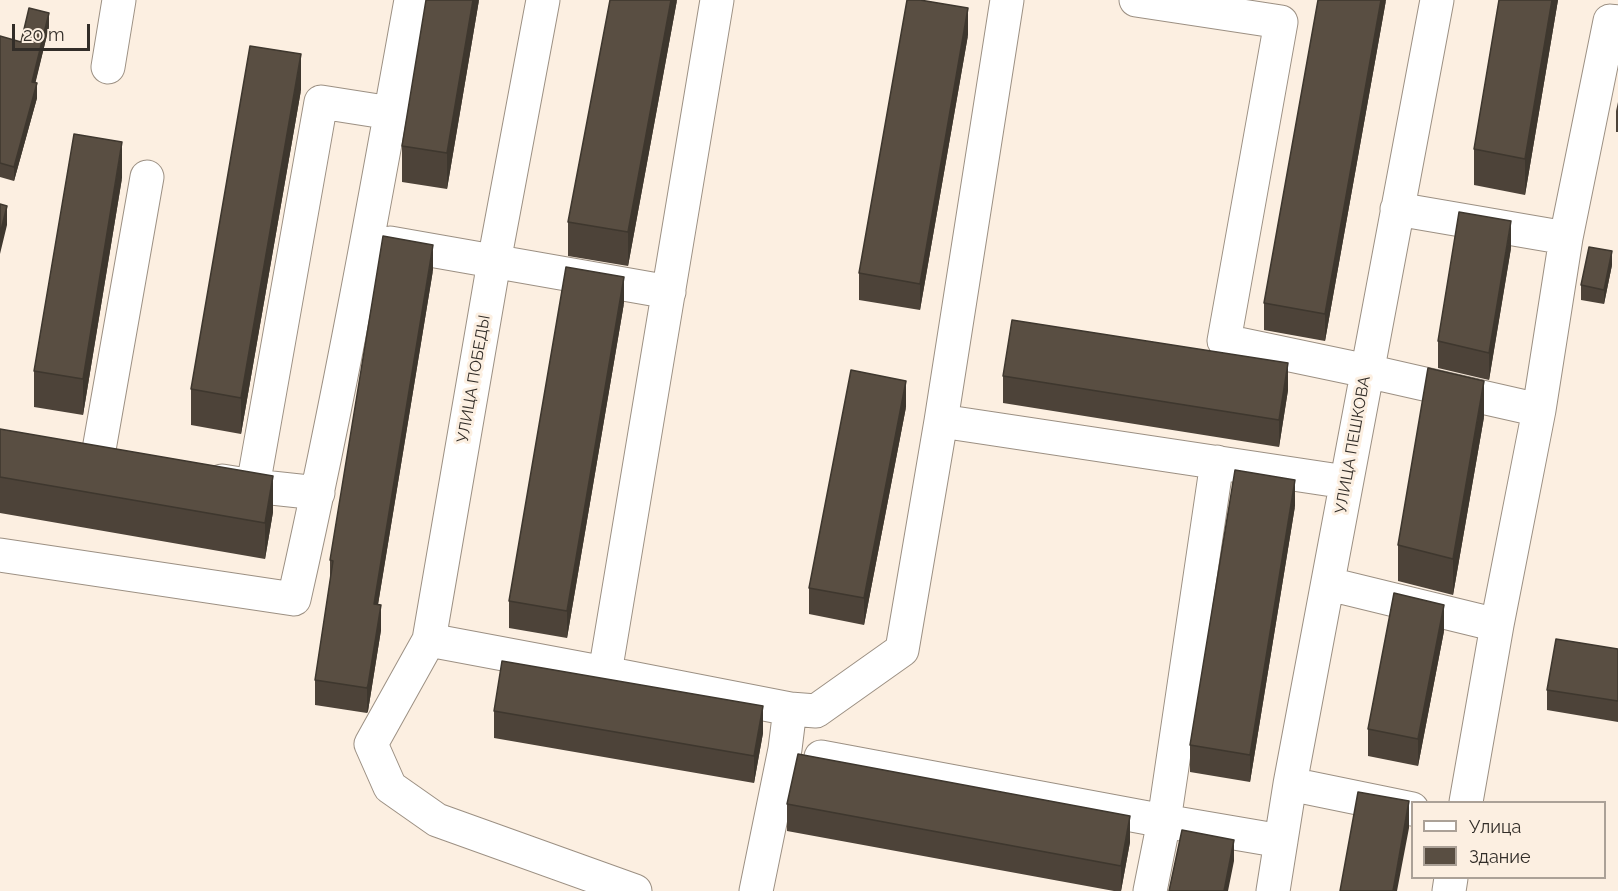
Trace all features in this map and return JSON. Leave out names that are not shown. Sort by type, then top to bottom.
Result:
[{"type":"street","points":[[108,67],[119,0]]},
{"type":"street","points":[[0,555],[294,599],[318,493],[411,0]]},
{"type":"street","name":"УЛИЦА ПОБЕДЫ","points":[[543,0],[494,262],[429,640],[371,744],[390,787],[437,820],[635,891]]},
{"type":"street","points":[[605,673],[717,0]]},
{"type":"street","points":[[429,640],[790,709],[816,711],[902,650],[941,421],[1007,0]]},
{"type":"street","points":[[1137,0],[1283,11],[1224,341],[1539,410]]},
{"type":"street","name":"УЛИЦА ПЕШКОВА","points":[[1273,891],[1290,784],[1437,0]]},
{"type":"street","points":[[1466,801],[1497,625],[1539,410],[1566,238],[1610,21],[1618,22]]},
{"type":"street","points":[[253,486],[321,102],[391,112]]},
{"type":"street","points":[[97,461],[147,177]]},
{"type":"street","points":[[1397,209],[1566,238]]},
{"type":"street","points":[[367,239],[669,292]]},
{"type":"street","points":[[941,421],[1346,482]]},
{"type":"street","points":[[65,452],[97,461],[131,466]]},
{"type":"street","points":[[1150,891],[1164,821],[1217,462]]},
{"type":"street","points":[[198,477],[318,493]]},
{"type":"street","points":[[1329,584],[1497,625]]},
{"type":"street","points":[[756,891],[785,749],[790,709]]},
{"type":"street","points":[[821,757],[1281,841]]},
{"type":"street","points":[[1290,784],[1411,809]]},
{"type":"building","points":[[426,0],[473,0],[447,153],[402,146]]},
{"type":"building","points":[[610,0],[671,0],[628,232],[568,222]]},
{"type":"building","points":[[907,0],[968,8],[920,284],[859,273]]},
{"type":"building","points":[[1318,0],[1381,0],[1325,314],[1264,303]]},
{"type":"building","points":[[1499,0],[1552,0],[1525,159],[1474,149]]},
{"type":"building","points":[[29,8],[49,13],[32,82],[37,83],[14,167],[0,163],[0,36],[21,42]]},
{"type":"building","points":[[250,46],[301,54],[241,398],[191,389]]},
{"type":"building","points":[[74,134],[122,142],[83,379],[34,371]]},
{"type":"building","points":[[0,204],[7,206],[0,234]]},
{"type":"building","points":[[1459,212],[1511,221],[1489,353],[1438,341]]},
{"type":"building","points":[[383,236],[433,245],[374,604],[381,605],[367,688],[315,680],[333,561],[330,560]]},
{"type":"building","points":[[1589,247],[1612,251],[1604,290],[1581,285]]},
{"type":"building","points":[[566,267],[624,277],[567,611],[509,601]]},
{"type":"building","points":[[1012,320],[1288,363],[1279,420],[1003,376]]},
{"type":"building","points":[[1428,368],[1484,381],[1453,559],[1398,545]]},
{"type":"building","points":[[851,370],[906,381],[864,598],[809,588]]},
{"type":"building","points":[[0,429],[273,476],[265,523],[0,477]]},
{"type":"building","points":[[1235,470],[1295,480],[1250,755],[1190,745]]},
{"type":"building","points":[[1394,593],[1444,605],[1418,739],[1368,729]]},
{"type":"building","points":[[1556,639],[1618,649],[1618,701],[1547,690]]},
{"type":"building","points":[[502,661],[763,706],[754,756],[494,711]]},
{"type":"building","points":[[798,754],[1130,816],[1121,866],[787,804]]},
{"type":"building","points":[[1358,792],[1409,801],[1393,891],[1340,891]]},
{"type":"building","points":[[1182,830],[1234,840],[1224,891],[1169,891]]}]
